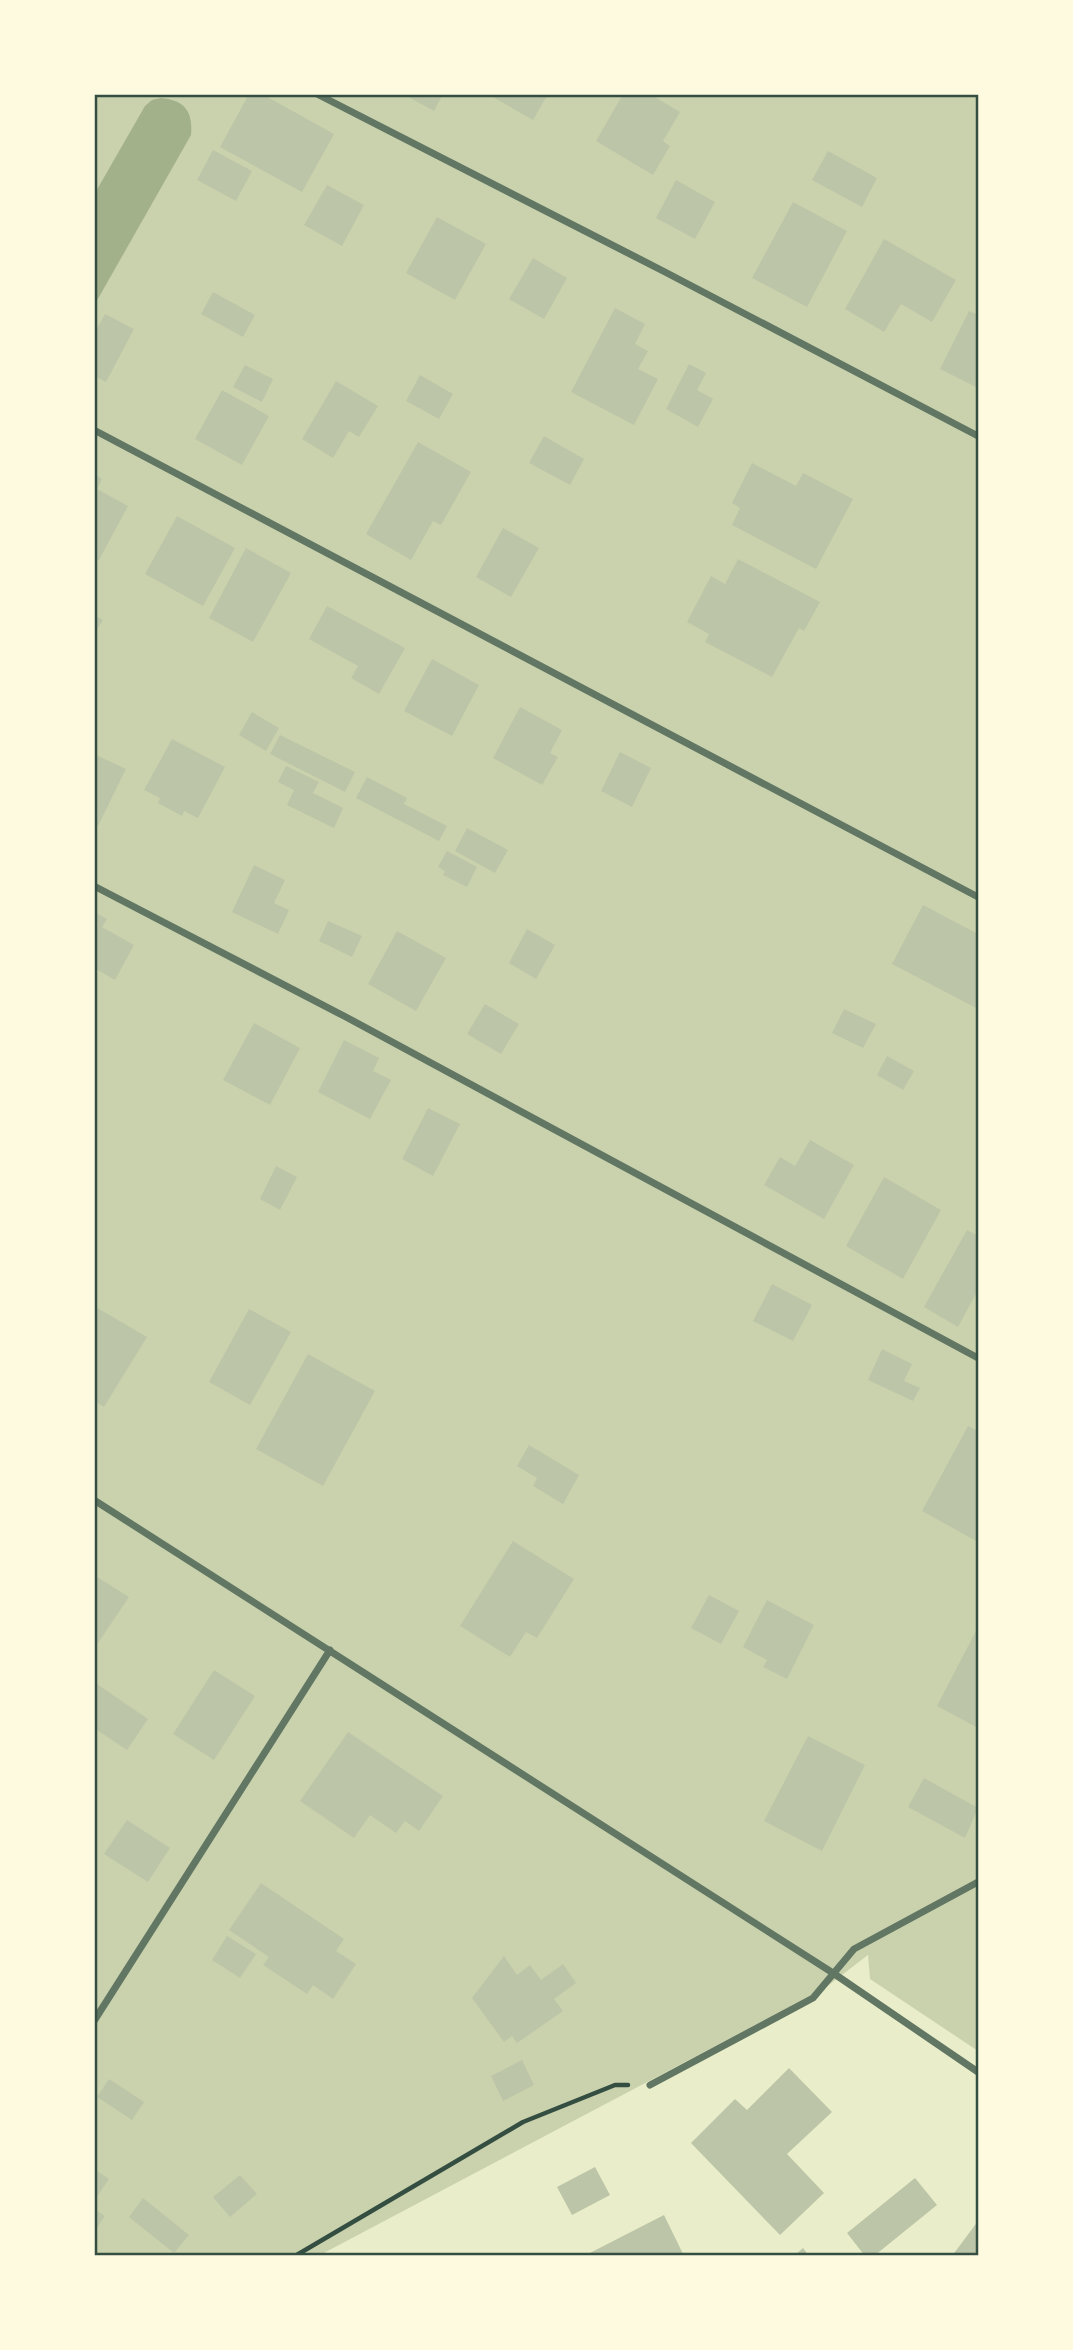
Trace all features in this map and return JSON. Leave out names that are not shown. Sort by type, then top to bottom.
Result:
[{"type":"street","points":[[317,94],[978,436]]},
{"type":"street","points":[[94,430],[978,897]]},
{"type":"street","points":[[94,886],[344,1017],[978,1358]]},
{"type":"street","points":[[94,1500],[833,1973],[978,2072]]},
{"type":"street","points":[[94,2021],[330,1650]]},
{"type":"street","points":[[650,2085],[814,1998],[854,1949],[978,1882]]},
{"type":"path","points":[[295,2256],[523,2122],[615,2085],[650,2085]]},
{"type":"shaded area","points":[[94,95],[978,95],[978,2051],[870,1979],[868,1955],[825,1988],[320,2255],[95,2255]]},
{"type":"shaded area","points":[[161,98],[176,101],[186,109],[191,120],[191,135],[95,304],[95,193],[145,106],[152,100]]},
{"type":"building","points":[[249,94],[262,94],[334,134],[302,192],[220,147]]},
{"type":"building","points":[[403,94],[443,94],[434,111]]},
{"type":"building","points":[[495,94],[548,94],[533,120],[493,97]]},
{"type":"building","points":[[623,94],[650,94],[680,112],[663,141],[670,146],[653,175],[596,141]]},
{"type":"building","points":[[213,150],[252,171],[236,201],[197,180]]},
{"type":"building","points":[[828,151],[877,178],[862,207],[812,180]]},
{"type":"building","points":[[676,180],[715,202],[695,239],[656,218]]},
{"type":"building","points":[[327,185],[364,205],[342,246],[304,225]]},
{"type":"building","points":[[793,202],[847,231],[807,307],[752,278]]},
{"type":"building","points":[[437,217],[486,244],[455,300],[406,273]]},
{"type":"building","points":[[884,239],[956,280],[932,322],[901,304],[884,332],[845,309]]},
{"type":"building","points":[[533,258],[567,278],[544,319],[509,299]]},
{"type":"building","points":[[213,292],[255,315],[243,337],[201,314]]},
{"type":"building","points":[[615,308],[645,324],[635,344],[648,351],[638,369],[658,379],[634,425],[571,392]]},
{"type":"building","points":[[969,311],[978,315],[978,388],[940,369]]},
{"type":"building","points":[[105,314],[134,329],[106,382],[94,376],[94,334]]},
{"type":"building","points":[[689,364],[706,373],[697,390],[713,399],[698,427],[666,409]]},
{"type":"building","points":[[245,365],[273,379],[262,402],[233,387]]},
{"type":"building","points":[[420,375],[453,394],[439,419],[406,401]]},
{"type":"building","points":[[336,381],[378,406],[359,437],[349,431],[333,458],[302,439]]},
{"type":"building","points":[[222,390],[269,416],[242,465],[195,439]]},
{"type":"building","points":[[544,436],[584,459],[570,485],[529,463]]},
{"type":"building","points":[[418,442],[471,472],[441,525],[433,521],[411,560],[366,534]]},
{"type":"building","points":[[752,463],[796,486],[803,473],[853,499],[816,569],[732,525],[740,508],[732,503]]},
{"type":"building","points":[[94,474],[102,479],[97,489],[128,506],[99,560],[94,558]]},
{"type":"building","points":[[177,516],[235,548],[203,606],[145,574]]},
{"type":"building","points":[[503,528],[539,548],[511,597],[476,577]]},
{"type":"building","points":[[246,548],[291,573],[253,642],[209,618]]},
{"type":"building","points":[[738,559],[820,602],[804,631],[799,628],[772,677],[705,642],[709,634],[687,622],[711,576],[725,584]]},
{"type":"building","points":[[327,606],[405,648],[379,694],[351,678],[358,666],[309,639]]},
{"type":"building","points":[[94,615],[103,620],[94,634]]},
{"type":"building","points":[[432,659],[479,685],[452,736],[404,711]]},
{"type":"building","points":[[520,707],[562,730],[550,753],[558,757],[542,785],[493,758]]},
{"type":"building","points":[[252,712],[279,728],[266,751],[239,735]]},
{"type":"building","points":[[280,735],[355,772],[345,792],[270,754]]},
{"type":"building","points":[[172,739],[225,767],[198,818],[184,811],[182,816],[158,803],[160,798],[144,790]]},
{"type":"building","points":[[620,752],[651,768],[632,807],[601,791]]},
{"type":"building","points":[[94,754],[126,769],[98,826],[94,824]]},
{"type":"building","points":[[286,766],[319,782],[313,793],[343,808],[334,828],[287,805],[294,790],[278,782]]},
{"type":"building","points":[[367,777],[407,798],[404,804],[447,826],[439,841],[356,798]]},
{"type":"building","points":[[467,828],[508,850],[495,873],[455,851]]},
{"type":"building","points":[[447,851],[477,867],[467,887],[443,875],[445,871],[438,867]]},
{"type":"building","points":[[254,865],[285,880],[274,903],[289,910],[278,934],[232,912]]},
{"type":"building","points":[[923,905],[978,934],[978,1009],[892,964]]},
{"type":"building","points":[[94,912],[107,919],[102,927],[134,945],[115,980],[94,968]]},
{"type":"building","points":[[328,921],[362,936],[352,957],[319,941]]},
{"type":"building","points":[[527,929],[555,945],[536,979],[509,963]]},
{"type":"building","points":[[397,931],[446,958],[416,1011],[368,984]]},
{"type":"building","points":[[485,1004],[519,1024],[501,1054],[467,1034]]},
{"type":"building","points":[[844,1009],[876,1024],[863,1048],[832,1033]]},
{"type":"building","points":[[254,1023],[300,1048],[270,1105],[223,1080]]},
{"type":"building","points":[[344,1040],[379,1058],[373,1071],[391,1080],[370,1119],[318,1092]]},
{"type":"building","points":[[887,1056],[914,1071],[903,1090],[877,1075]]},
{"type":"building","points":[[428,1108],[460,1124],[433,1176],[402,1159]]},
{"type":"building","points":[[810,1140],[854,1165],[824,1219],[764,1185],[780,1157],[795,1166]]},
{"type":"building","points":[[276,1166],[297,1177],[280,1210],[260,1199]]},
{"type":"building","points":[[884,1177],[941,1210],[903,1279],[846,1246]]},
{"type":"building","points":[[967,1230],[978,1236],[978,1290],[958,1327],[924,1307]]},
{"type":"building","points":[[772,1284],[812,1305],[793,1341],[753,1321]]},
{"type":"building","points":[[94,1306],[147,1337],[104,1407],[94,1401]]},
{"type":"building","points":[[249,1309],[291,1332],[250,1405],[209,1382]]},
{"type":"building","points":[[882,1349],[912,1364],[904,1381],[920,1388],[913,1401],[868,1380]]},
{"type":"building","points":[[308,1354],[375,1391],[323,1486],[256,1449]]},
{"type":"building","points":[[968,1426],[978,1431],[978,1542],[922,1511]]},
{"type":"building","points":[[529,1445],[579,1475],[563,1504],[533,1486],[537,1478],[517,1466]]},
{"type":"building","points":[[513,1541],[574,1579],[537,1638],[526,1632],[510,1657],[460,1626]]},
{"type":"building","points":[[94,1575],[129,1597],[94,1649]]},
{"type":"building","points":[[709,1595],[739,1611],[721,1644],[691,1628]]},
{"type":"building","points":[[767,1600],[814,1625],[787,1679],[763,1667],[767,1660],[743,1647]]},
{"type":"building","points":[[978,1627],[978,1728],[937,1706]]},
{"type":"building","points":[[214,1670],[255,1696],[214,1760],[173,1734]]},
{"type":"building","points":[[94,1682],[148,1719],[127,1750],[94,1728]]},
{"type":"building","points":[[348,1732],[443,1796],[419,1831],[405,1821],[396,1833],[370,1815],[354,1838],[300,1801]]},
{"type":"building","points":[[808,1736],[865,1765],[822,1851],[764,1821]]},
{"type":"building","points":[[924,1778],[978,1808],[965,1838],[908,1807]]},
{"type":"building","points":[[127,1820],[170,1848],[148,1882],[104,1854]]},
{"type":"building","points":[[261,1883],[344,1939],[336,1951],[356,1964],[333,1999],[313,1985],[307,1994],[263,1965],[269,1957],[229,1930]]},
{"type":"building","points":[[227,1936],[256,1954],[240,1978],[212,1960]]},
{"type":"building","points":[[504,1956],[517,1975],[530,1965],[541,1980],[563,1964],[576,1983],[554,1999],[563,2011],[517,2043],[512,2036],[504,2042],[472,1998]]},
{"type":"building","points":[[522,2060],[534,2085],[503,2101],[491,2076]]},
{"type":"building","points":[[789,2068],[832,2112],[787,2154],[824,2193],[780,2235],[691,2143],[735,2099],[747,2110]]},
{"type":"building","points":[[109,2079],[144,2102],[132,2120],[97,2097]]},
{"type":"building","points":[[595,2167],[610,2195],[572,2215],[557,2187]]},
{"type":"building","points":[[94,2169],[109,2179],[94,2201]]},
{"type":"building","points":[[240,2175],[257,2194],[230,2217],[213,2197]]},
{"type":"building","points":[[915,2178],[937,2205],[874,2256],[865,2256],[847,2233]]},
{"type":"building","points":[[143,2198],[189,2235],[174,2253],[129,2217]]},
{"type":"building","points":[[94,2209],[105,2216],[94,2232]]},
{"type":"building","points":[[664,2215],[684,2256],[584,2256]]},
{"type":"building","points":[[978,2221],[978,2256],[952,2256]]},
{"type":"building","points":[[803,2248],[809,2256],[794,2256]]}]
